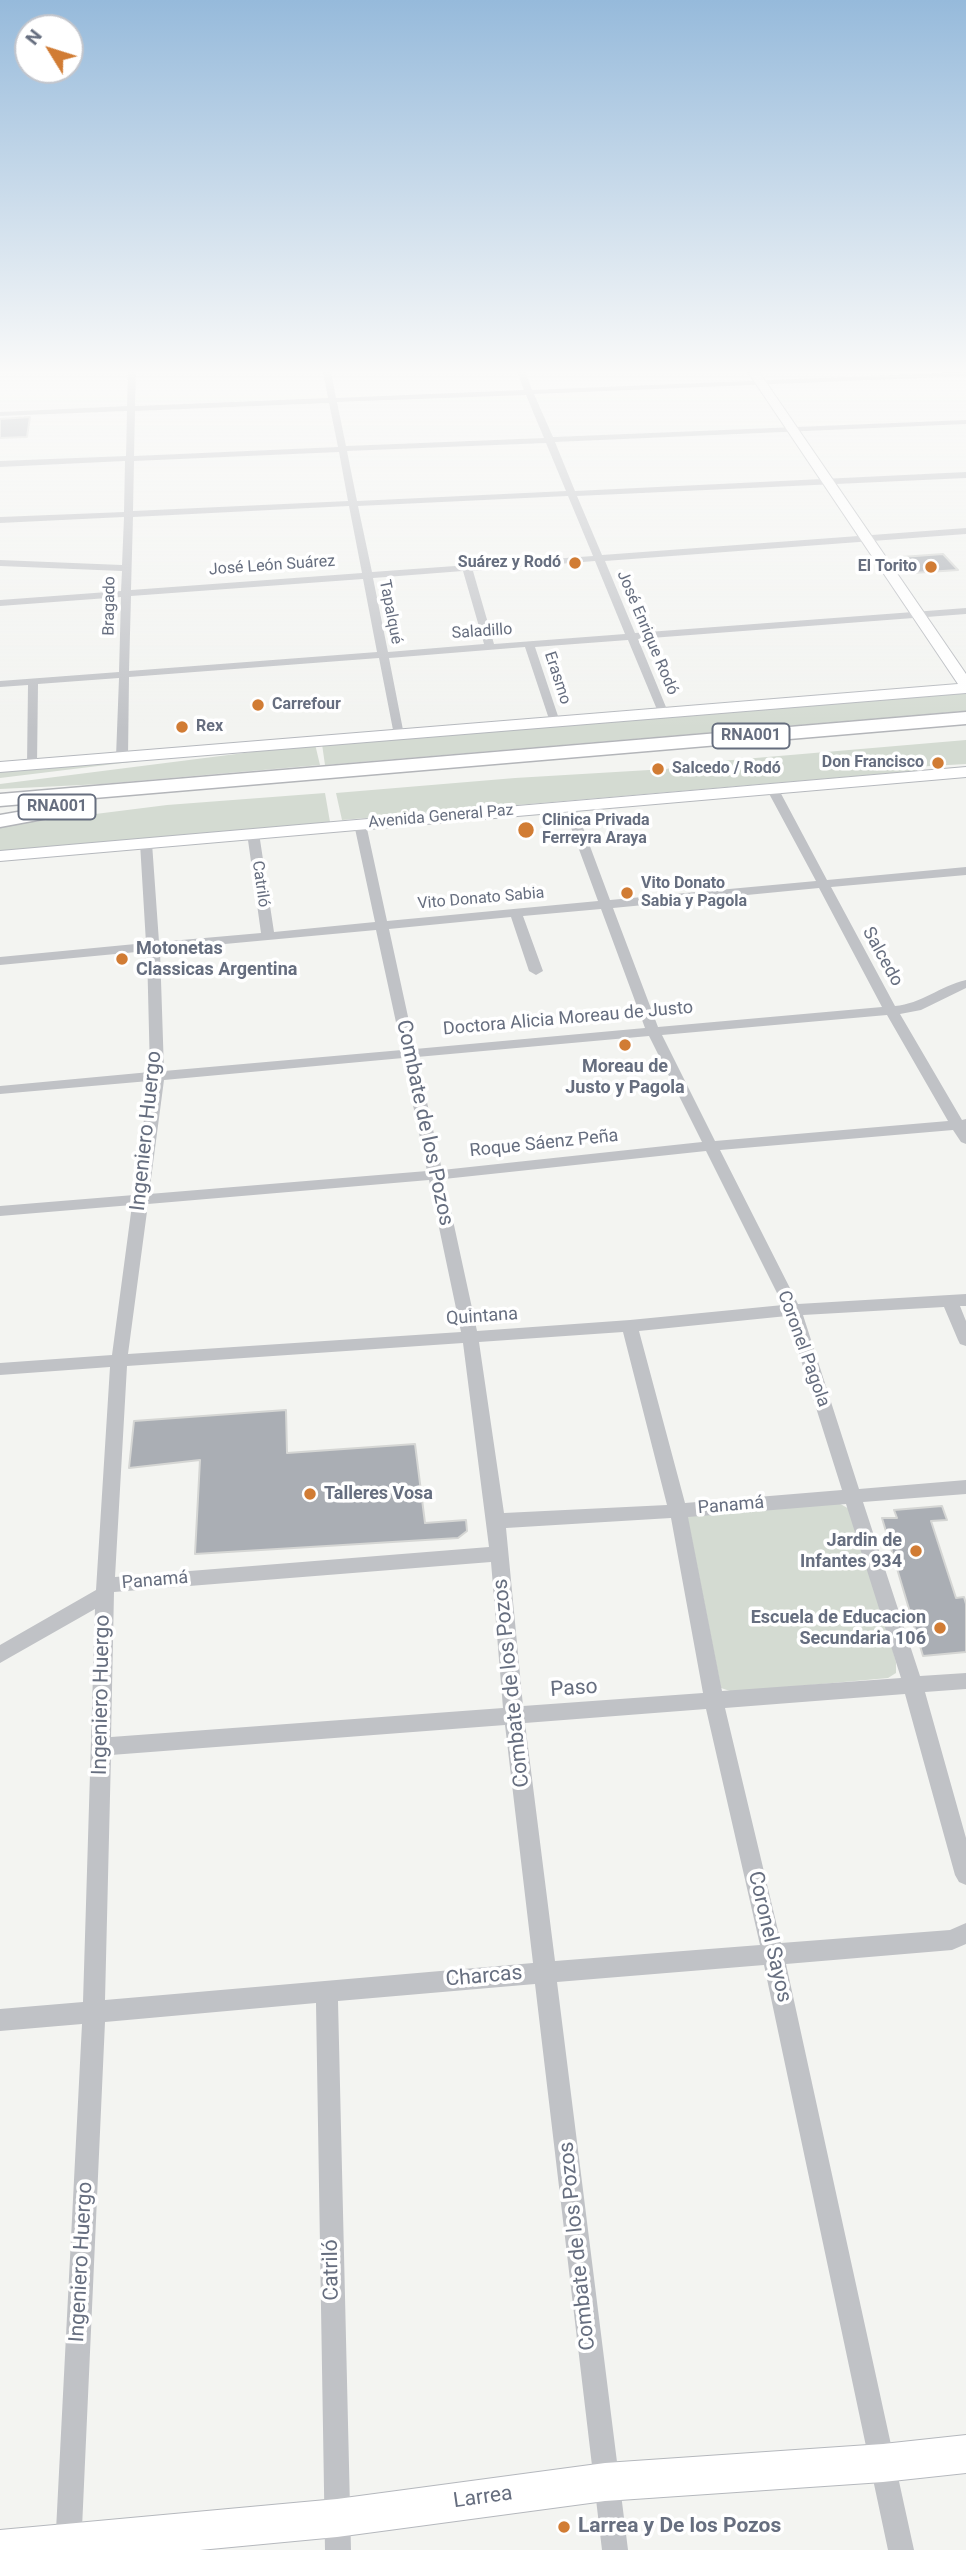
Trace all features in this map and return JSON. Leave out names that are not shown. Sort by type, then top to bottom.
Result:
[{"type":"highway","name":"RNA001","points":[[0,812],[112,796],[966,718]]},
{"type":"highway","name":"RNA001","points":[[0,800],[112,796],[966,732]]},
{"type":"highway","points":[[0,792],[112,796]]},
{"type":"highway","points":[[0,821],[112,796]]},
{"type":"street","name":"Bragado","points":[[122,757],[129,491]]},
{"type":"street","name":"Tapalqué","points":[[350,491],[399,735]]},
{"type":"street","points":[[0,520],[614,491]]},
{"type":"street","points":[[0,767],[966,687],[834,491]]},
{"type":"street","name":"José Enrique Rodó","points":[[572,493],[663,712]]},
{"type":"street","name":"José León Suárez","points":[[0,603],[966,531]]},
{"type":"street","points":[[0,563],[127,568]]},
{"type":"street","points":[[467,568],[489,647]]},
{"type":"street","name":"Saladillo","points":[[0,684],[966,611]]},
{"type":"street","name":"Erasmo","points":[[529,644],[555,722]]},
{"type":"street","points":[[31,764],[33,682]]},
{"type":"street","points":[[0,781],[165,761],[247,747]]},
{"type":"street","name":"Avenida General Paz","points":[[0,856],[966,772]]},
{"type":"street","name":"Salcedo","points":[[772,788],[890,1009],[961,1124],[966,1139]]},
{"type":"street","name":"Coronel Pagola","points":[[569,806],[653,1031],[793,1310],[913,1686],[966,1875]]},
{"type":"street","name":"Combate de los Pozos","points":[[359,824],[470,1336],[496,1521],[514,1716],[615,2550]]},
{"type":"street","name":"Catriló","points":[[253,833],[268,936]]},
{"type":"street","name":"Ingeniero Huergo","points":[[69,2546],[94,2012],[106,1589],[119,1361],[157,1076],[153,946],[146,843]]},
{"type":"street","name":"Vito Donato Sabia","points":[[0,961],[966,871]]},
{"type":"street","points":[[516,913],[536,971]]},
{"type":"street","name":"Doctora Alicia Moreau de Justo","points":[[0,1090],[918,1007],[950,988],[966,984]]},
{"type":"street","name":"Roque Sáenz Peña","points":[[0,1211],[142,1197],[436,1175],[710,1146],[961,1124]]},
{"type":"street","points":[[958,1301],[966,1340]]},
{"type":"street","name":"Quintana","points":[[0,1368],[630,1326],[793,1310],[958,1301]]},
{"type":"street","name":"Coronel Sayos","points":[[630,1326],[678,1511],[714,1702],[773,1954],[901,2550]]},
{"type":"street","name":"Panamá","points":[[496,1521],[678,1511],[966,1487]]},
{"type":"street","name":"Panamá","points":[[106,1589],[498,1554]]},
{"type":"street","points":[[0,1655],[106,1589]]},
{"type":"street","name":"Paso","points":[[101,1747],[966,1681]]},
{"type":"street","name":"Charcas","points":[[0,2020],[952,1940],[966,1933]]},
{"type":"street","name":"Catriló","points":[[327,1991],[337,2534]]},
{"type":"street","name":"Larrea","points":[[0,2549],[337,2534],[605,2482],[883,2463],[966,2454]]},
{"type":"shaded area","points":[[966,692],[966,711],[325,765],[322,744]]},
{"type":"shaded area","points":[[966,740],[966,764],[913,767],[915,771],[342,820],[336,793],[666,769],[697,763]]},
{"type":"shaded area","points":[[315,744],[320,765],[102,784],[0,789],[0,784]]},
{"type":"shaded area","points":[[147,760],[0,778],[0,770]]},
{"type":"shaded area","points":[[325,793],[330,822],[0,851],[0,826],[167,805]]},
{"type":"shaded area","points":[[835,1501],[853,1511],[896,1662],[896,1673],[888,1678],[733,1692],[721,1688],[687,1515]]},
{"type":"building","name":"El Torito","points":[[943,554],[958,570],[913,573],[901,557]]},
{"type":"building","name":"Talleres Vosa","points":[[286,1410],[287,1453],[415,1444],[425,1523],[466,1520],[467,1531],[458,1538],[195,1554],[200,1460],[129,1468],[134,1421]]},
{"type":"building","points":[[942,1506],[947,1520],[931,1521],[956,1598],[964,1597],[966,1604],[966,1652],[923,1656],[882,1518],[897,1518],[894,1510]]},
{"type":"place","name":"Suárez y Rodó","points":[[575,563]]},
{"type":"place","name":"El Torito","points":[[931,567]]},
{"type":"place","name":"Carrefour","points":[[258,705]]},
{"type":"place","name":"Rex","points":[[182,727]]},
{"type":"place","name":"Don Francisco","points":[[938,763]]},
{"type":"place","name":"Salcedo / Rodó","points":[[658,769]]},
{"type":"place","name":"Clinica Privada Ferreyra Araya","points":[[526,830]]},
{"type":"place","name":"Vito Donato Sabia y Pagola","points":[[627,893]]},
{"type":"place","name":"Motonetas Classicas Argentina","points":[[122,959]]},
{"type":"place","name":"Moreau de Justo y Pagola","points":[[625,1045]]},
{"type":"place","name":"Talleres Vosa","points":[[310,1494]]},
{"type":"place","name":"Jardin de Infantes 934","points":[[916,1551]]},
{"type":"place","name":"Escuela de Educacion Secundaria 106","points":[[940,1628]]},
{"type":"place","name":"Larrea y De los Pozos","points":[[564,2527]]}]
